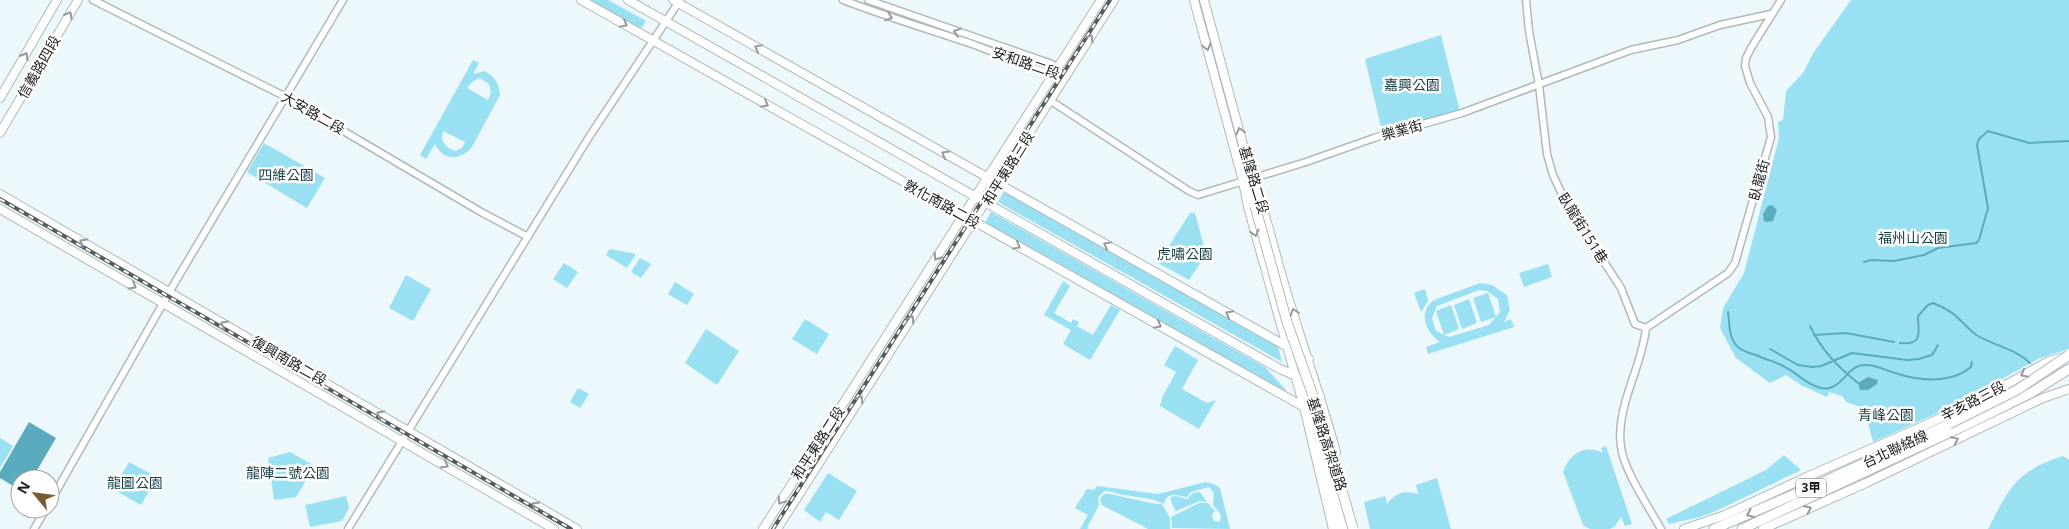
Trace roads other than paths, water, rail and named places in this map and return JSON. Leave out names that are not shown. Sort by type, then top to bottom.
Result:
[{"type":"highway","name":"基隆路高架道路","points":[[1253,180],[1255,206]]},
{"type":"highway","name":"基隆路高架道路","points":[[1243,183],[1255,206],[1304,359],[1353,529]]},
{"type":"highway","name":"台北聯絡線","points":[[1742,529],[2017,390],[2069,356]]},
{"type":"highway","name":"基隆路高架道路","points":[[1304,359],[1302,384],[1338,529]]},
{"type":"highway","name":"台北聯絡線","points":[[1714,529],[1907,447],[1968,424],[2031,393],[2069,369]]},
{"type":"highway","points":[[1298,377],[1326,456],[1345,529]]},
{"type":"main road","name":"信義路四段","points":[[0,98],[57,0]]},
{"type":"main road","name":"信義路四段","points":[[0,133],[78,0]]},
{"type":"main road","name":"敦化南路二段","points":[[581,0],[1304,408]]},
{"type":"main road","name":"敦化南路二段","points":[[628,0],[1138,290],[1311,384],[1320,396]]},
{"type":"main road","name":"和平東路三段","points":[[874,357],[1101,0]]},
{"type":"main road","name":"和平東路三段","points":[[884,360],[986,204],[1114,0]]},
{"type":"main road","name":"基隆路二段","points":[[1194,0],[1286,346],[1298,377],[1333,529]]},
{"type":"main road","name":"基隆路二段","points":[[1204,0],[1253,180],[1263,204],[1304,359],[1320,396],[1357,529]]},
{"type":"main road","points":[[677,1],[1286,346],[1304,359]]},
{"type":"main road","name":"復興南路二段","points":[[0,194],[578,529]]},
{"type":"main road","name":"復興南路二段","points":[[0,209],[554,529]]},
{"type":"main road","name":"辛亥路三段","points":[[1684,529],[1725,515],[1973,404],[2049,361],[2069,356]]},
{"type":"main road","name":"和平東路二段","points":[[763,529],[874,357]]},
{"type":"main road","name":"和平東路二段","points":[[777,529],[884,360]]},
{"type":"main road","name":"辛亥路三段","points":[[1763,529],[1866,483],[2043,398],[2069,388]]},
{"type":"street","name":"大安路二段","points":[[93,0],[284,96],[481,212],[528,237]]},
{"type":"street","points":[[60,484],[169,292],[242,172],[284,96],[343,0]]},
{"type":"street","name":"安和路二段","points":[[843,0],[890,18],[1055,71],[1066,77]]},
{"type":"street","name":"安和路二段","points":[[868,0],[1052,64],[1055,71]]},
{"type":"street","name":"臥龍街151巷","points":[[1526,0],[1529,31],[1540,85],[1548,154],[1559,192],[1621,288],[1635,324],[1646,328]]},
{"type":"street","name":"臥龍街","points":[[1646,328],[1728,273],[1735,264],[1771,137],[1768,117],[1746,73],[1746,58],[1781,0]]},
{"type":"street","points":[[348,529],[589,137],[677,1]]},
{"type":"street","name":"樂業街","points":[[1051,101],[1198,195],[1253,180],[1374,138],[1462,113],[1631,50],[1678,40],[1753,16],[1771,14]]},
{"type":"street","points":[[1646,328],[1645,342],[1622,416],[1621,449],[1627,467],[1661,529]]},
{"type":"waterway","points":[[1864,262],[1871,260],[1894,261],[1924,255],[1938,248],[1976,243],[1979,240],[1988,208],[1977,145],[1979,139],[1988,131],[2029,143],[2069,141]]},
{"type":"waterway","points":[[1900,343],[1916,340],[1919,332],[1918,316],[1928,305],[1933,303],[1951,312],[1973,333],[2012,351],[2030,363]]},
{"type":"waterway","points":[[1728,312],[1731,336],[1739,348],[1785,367],[1809,383],[1822,388],[1830,388],[1837,385],[1851,371],[1860,366],[1873,366],[1914,378],[1934,379],[1954,376],[1963,372],[1971,367],[1972,362]]},
{"type":"waterway","points":[[1810,326],[1831,358],[1858,383]]},
{"type":"waterway","points":[[1814,335],[1846,333],[1894,342]]},
{"type":"waterway","points":[[1770,349],[1798,365],[1812,367],[1821,366],[1852,353],[1907,360],[1919,359],[1932,355],[1938,345]]},
{"type":"railway","points":[[773,529],[1110,0]]},
{"type":"railway","points":[[0,199],[571,529]]},
{"type":"park label","name":"嘉興公園","points":[[1412,85]]},
{"type":"park label","name":"四維公園","points":[[286,175]]},
{"type":"park label","name":"福州山公園","points":[[1913,238]]},
{"type":"park label","name":"虎嘯公園","points":[[1185,254]]},
{"type":"park label","name":"青峰公園","points":[[1886,415]]},
{"type":"park label","name":"龍陣二號公園","points":[[288,473]]},
{"type":"park label","name":"龍圖公園","points":[[135,483]]}]
